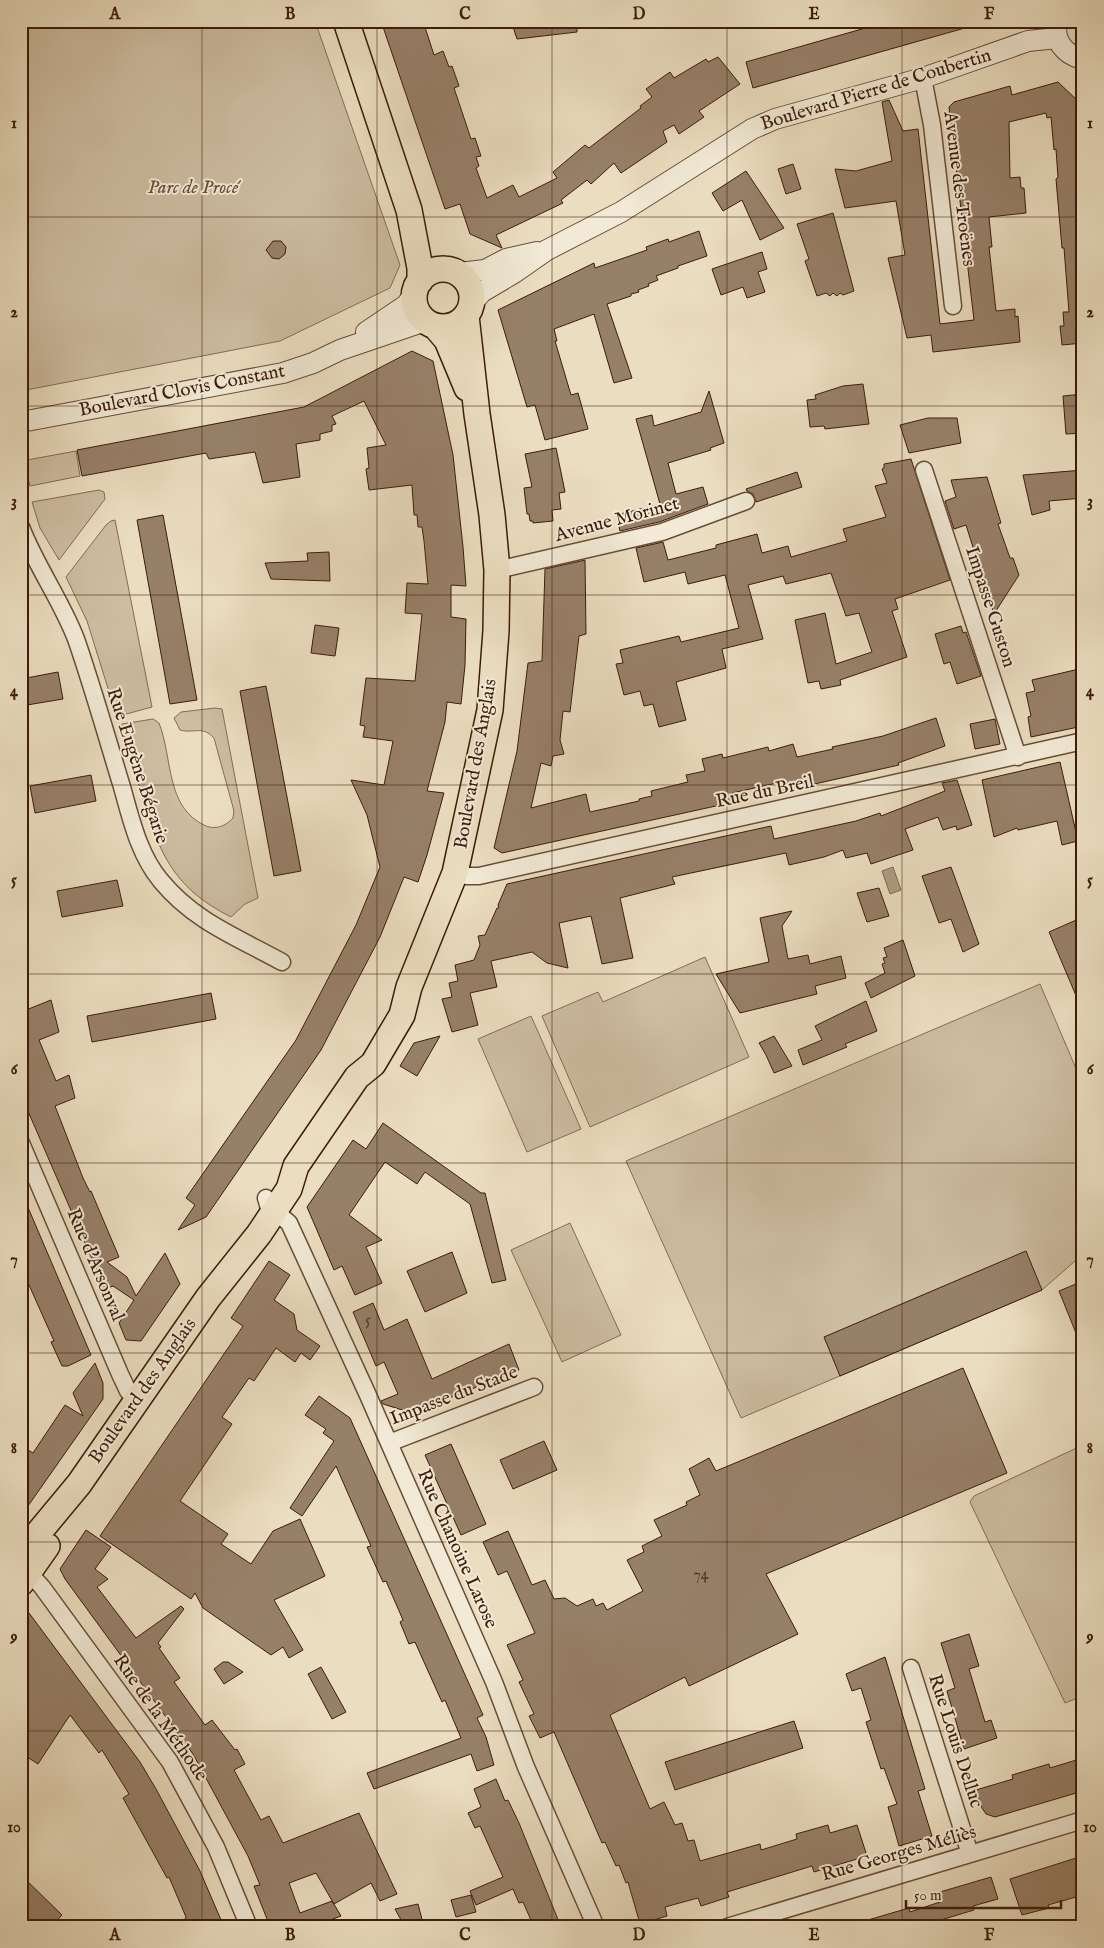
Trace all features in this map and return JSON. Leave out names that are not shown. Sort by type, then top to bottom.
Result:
[{"type":"main road","points":[[346,21],[409,210],[420,268],[417,287],[417,311],[430,323],[441,328],[455,325],[469,309],[470,284],[438,258],[409,210]]},
{"type":"main road","points":[[417,287],[431,272],[453,271]]},
{"type":"main road","name":"Boulevard des Anglais","points":[[23,1569],[40,1531],[79,1484],[208,1298],[259,1234],[270,1204],[289,1189],[296,1166],[357,1077],[373,1064],[402,1015],[409,987],[456,874],[490,710],[496,631],[497,570],[492,515],[477,414],[469,309]]},
{"type":"main road","name":"Boulevard des Anglais","points":[[430,323],[447,340],[477,414]]},
{"type":"street","points":[[1057,30],[1062,47],[1069,54],[1083,59]]},
{"type":"street","name":"Boulevard Pierre de Coubertin","points":[[469,309],[482,292],[547,250],[621,212],[752,129],[775,119],[923,78],[1057,30]]},
{"type":"street","name":"Avenue des Troënes","points":[[923,78],[932,125],[954,306]]},
{"type":"street","name":"Boulevard Pierre de Coubertin","points":[[453,271],[485,270],[506,260],[547,250]]},
{"type":"street","name":"Boulevard Clovis Constant","points":[[21,422],[283,373],[313,363],[340,350],[406,305],[417,287]]},
{"type":"street","name":"Boulevard Clovis Constant","points":[[340,350],[430,323]]},
{"type":"street","name":"Impasse Guston","points":[[924,470],[1018,756]]},
{"type":"street","name":"Avenue Morinet","points":[[497,570],[662,532],[746,501]]},
{"type":"street","name":"Rue Eugène Bégarie","points":[[21,527],[60,604],[75,639],[134,828],[151,868],[168,890],[195,915],[282,962]]},
{"type":"street","name":"Rue du Breil","points":[[456,874],[479,876],[1083,741]]},
{"type":"street","name":"Rue d'Arsonval","points":[[21,1143],[120,1374],[128,1391],[137,1400]]},
{"type":"street","name":"Rue Chanoine Larose","points":[[270,1204],[289,1223],[389,1443],[494,1682],[526,1767],[596,1927]]},
{"type":"street","name":"Impasse du Stade","points":[[389,1443],[534,1387]]},
{"type":"street","name":"Rue de la Méthode","points":[[23,1569],[170,1762],[216,1847],[249,1927]]},
{"type":"street","name":"Rue Louis Delluc","points":[[911,1668],[970,1854]]},
{"type":"street","name":"Rue Georges Méliès","points":[[727,1927],[1083,1820]]},
{"type":"green space","name":"Parc de Procé","points":[[21,21],[315,21],[400,265],[390,288],[280,341],[21,391]]},
{"type":"green space","points":[[76,451],[80,476],[30,486],[25,467],[27,460]]},
{"type":"green space","points":[[99,490],[104,492],[105,499],[59,560],[40,528],[32,502]]},
{"type":"green space","points":[[115,520],[152,707],[119,716],[116,714],[87,621],[66,577],[106,525]]},
{"type":"green space","points":[[215,708],[222,709],[258,898],[245,904],[231,917],[194,893],[170,865],[153,831],[120,727],[122,724],[153,719],[159,723],[172,781],[183,807],[193,818],[206,826],[217,827],[230,821],[233,818],[234,811],[214,738],[202,731],[180,730],[174,718],[181,712]]},
{"type":"green space","points":[[705,957],[749,1057],[590,1127],[542,1016],[598,992],[603,1002]]},
{"type":"green space","points":[[1040,984],[1083,1085],[1083,1254],[1042,1290],[741,1418],[626,1161]]},
{"type":"green space","points":[[531,1016],[581,1129],[527,1152],[478,1039]]},
{"type":"green space","points":[[570,1223],[621,1335],[562,1362],[511,1250]]},
{"type":"green space","points":[[1083,1445],[1083,1696],[1065,1703],[970,1502],[974,1496]]},
{"type":"shaded area","points":[[893,867],[901,890],[890,894],[882,871]]},
{"type":"building","points":[[381,21],[423,21],[434,55],[443,51],[449,67],[452,66],[459,86],[454,88],[471,139],[475,138],[481,156],[476,157],[479,166],[476,168],[487,198],[513,185],[519,197],[557,178],[553,172],[585,145],[589,148],[641,108],[640,106],[652,97],[646,89],[670,72],[674,78],[706,59],[708,62],[718,57],[740,84],[699,111],[704,117],[679,134],[674,125],[663,131],[667,142],[621,173],[614,163],[591,184],[587,180],[561,200],[563,203],[496,235],[502,248],[470,234],[460,204],[445,209]]},
{"type":"building","points":[[511,21],[577,21],[577,32],[517,39]]},
{"type":"building","points":[[890,21],[971,21],[972,26],[753,88],[746,62]]},
{"type":"building","points":[[1058,82],[1079,102],[1083,150],[1083,343],[1062,345],[1060,326],[1064,326],[1063,312],[1069,312],[1056,179],[1058,177],[1056,149],[1054,150],[1051,117],[1047,118],[1046,113],[1009,122],[1010,178],[1020,177],[1021,188],[1024,188],[1026,213],[989,217],[992,247],[989,247],[996,311],[1015,309],[1015,317],[1018,316],[1020,342],[933,352],[931,335],[907,338],[888,258],[905,255],[896,201],[845,208],[835,169],[856,171],[892,161],[882,102],[889,100],[903,131],[918,129],[940,324],[974,320],[949,107],[954,102],[1010,86],[1012,95]]},
{"type":"building","points":[[793,164],[801,189],[786,194],[778,169]]},
{"type":"building","points":[[746,171],[784,228],[760,240],[742,200],[723,211],[712,193]]},
{"type":"building","points":[[833,213],[854,291],[843,295],[840,293],[837,296],[833,293],[830,296],[826,293],[817,296],[805,261],[809,259],[797,224]]},
{"type":"building","points":[[699,231],[707,256],[656,276],[658,280],[638,290],[639,292],[607,304],[632,378],[614,383],[594,314],[554,329],[557,341],[555,341],[571,395],[578,393],[588,429],[545,440],[535,405],[527,407],[498,310],[594,263],[595,268],[647,250],[646,247],[668,239],[669,242]]},
{"type":"building","points":[[273,241],[281,241],[286,247],[285,254],[279,259],[272,258],[266,250]]},
{"type":"building","points":[[762,252],[767,269],[758,272],[765,292],[747,298],[743,287],[721,295],[712,269]]},
{"type":"building","points":[[412,351],[433,361],[453,455],[466,586],[451,585],[451,617],[466,619],[465,665],[461,704],[447,702],[445,722],[427,791],[444,793],[418,882],[404,877],[380,937],[321,1050],[206,1217],[178,1230],[195,1205],[186,1198],[296,1040],[356,925],[380,867],[367,815],[351,780],[384,785],[393,741],[363,737],[365,726],[360,725],[366,678],[415,681],[422,614],[405,613],[407,583],[428,584],[424,541],[422,527],[418,527],[417,515],[414,515],[412,485],[369,490],[366,469],[369,468],[367,448],[386,445],[364,401],[332,416],[336,424],[332,425],[332,431],[320,434],[320,440],[296,444],[300,477],[263,483],[255,452],[209,459],[206,453],[82,476],[77,450],[304,407]]},
{"type":"building","points":[[863,384],[869,424],[825,429],[824,426],[810,427],[807,400],[816,399],[815,395],[843,386]]},
{"type":"building","points":[[709,391],[724,443],[710,448],[711,450],[668,463],[676,494],[703,487],[708,504],[659,522],[620,531],[616,515],[660,504],[636,419],[652,415],[654,426],[701,412]]},
{"type":"building","points":[[1083,394],[1083,433],[1066,434],[1063,396]]},
{"type":"building","points":[[928,418],[957,418],[961,443],[909,453],[900,425]]},
{"type":"building","points":[[556,448],[565,492],[559,493],[561,509],[552,510],[553,521],[533,523],[533,521],[530,521],[529,514],[527,514],[524,488],[532,487],[525,454]]},
{"type":"building","points":[[911,459],[950,580],[895,599],[898,609],[892,611],[907,657],[840,680],[841,685],[821,689],[819,681],[808,683],[795,620],[825,613],[836,664],[872,652],[859,613],[846,616],[831,573],[786,584],[783,576],[748,585],[763,639],[722,649],[726,668],[676,682],[686,720],[659,727],[653,704],[644,706],[640,691],[624,695],[616,664],[623,663],[620,650],[679,636],[681,642],[739,628],[725,575],[688,584],[685,572],[644,582],[636,548],[663,542],[668,560],[716,548],[716,545],[757,534],[762,553],[788,546],[791,557],[847,541],[843,529],[886,517],[875,486],[887,483],[882,469],[884,464]]},
{"type":"building","points":[[1083,470],[1083,498],[1049,501],[1050,510],[1032,515],[1023,475]]},
{"type":"building","points":[[797,472],[802,487],[756,502],[753,494],[746,489]]},
{"type":"building","points":[[987,477],[1001,523],[998,524],[1010,558],[1013,558],[1019,575],[994,614],[966,525],[954,529],[945,501],[956,497],[951,480]]},
{"type":"building","points":[[163,515],[197,700],[170,704],[137,520]]},
{"type":"building","points":[[329,552],[330,581],[271,579],[265,563],[308,561],[307,553]]},
{"type":"building","points":[[585,560],[586,634],[579,636],[570,712],[563,711],[560,740],[564,754],[553,756],[551,766],[541,763],[531,808],[586,794],[590,812],[639,801],[639,799],[652,796],[651,791],[688,782],[686,775],[705,771],[702,759],[722,754],[723,758],[768,747],[769,751],[793,744],[797,757],[883,736],[936,718],[945,746],[898,763],[899,765],[779,792],[777,783],[732,793],[734,802],[502,853],[494,848],[517,751],[528,663],[542,661],[545,569]]},
{"type":"building","points":[[315,625],[339,628],[335,656],[311,653]]},
{"type":"building","points":[[961,626],[963,633],[966,632],[981,676],[957,684],[950,662],[944,664],[935,634]]},
{"type":"building","points":[[1079,669],[1083,685],[1083,726],[1031,737],[1028,717],[1031,716],[1026,693],[1035,691],[1032,680]]},
{"type":"building","points":[[58,672],[63,699],[21,706],[21,679]]},
{"type":"building","points":[[266,686],[301,871],[274,876],[240,691]]},
{"type":"building","points":[[995,719],[1000,744],[975,749],[970,724]]},
{"type":"building","points":[[1060,762],[1078,841],[1062,845],[1057,821],[1018,830],[1017,828],[994,837],[982,780]]},
{"type":"building","points":[[91,775],[96,801],[35,813],[30,786]]},
{"type":"building","points":[[957,780],[972,825],[957,830],[956,826],[943,830],[938,817],[905,829],[913,850],[871,864],[867,853],[846,858],[843,850],[824,857],[789,865],[786,853],[672,877],[675,884],[620,898],[633,958],[602,964],[591,916],[559,923],[568,968],[547,963],[532,952],[491,961],[497,987],[470,993],[478,1025],[452,1032],[442,999],[452,997],[449,983],[458,981],[455,965],[474,960],[480,945],[478,936],[485,935],[497,908],[499,908],[498,905],[507,884],[771,826],[774,839],[856,821],[880,813],[881,816],[945,791],[942,783]]},
{"type":"building","points":[[951,867],[979,944],[963,952],[951,919],[939,923],[922,876]]},
{"type":"building","points":[[117,880],[123,906],[62,917],[57,891]]},
{"type":"building","points":[[879,888],[889,916],[867,922],[857,893]]},
{"type":"building","points":[[792,911],[782,926],[788,959],[808,955],[810,964],[841,956],[846,978],[815,986],[817,994],[740,1013],[716,974],[769,962],[760,918]]},
{"type":"building","points":[[1083,917],[1083,1012],[1049,932]]},
{"type":"building","points":[[903,940],[915,976],[871,998],[865,983],[885,973],[882,964],[885,963],[883,958],[887,957],[884,948]]},
{"type":"building","points":[[211,993],[216,1019],[92,1042],[87,1016]]},
{"type":"building","points":[[51,1000],[59,1032],[39,1040],[56,1081],[69,1075],[75,1098],[55,1106],[83,1178],[91,1191],[119,1257],[107,1262],[127,1277],[136,1296],[165,1253],[180,1284],[141,1341],[126,1340],[119,1323],[134,1300],[113,1286],[105,1289],[21,1095],[21,1012]]},
{"type":"building","points":[[866,1001],[877,1031],[845,1044],[847,1047],[803,1065],[798,1050],[822,1040],[815,1026]]},
{"type":"building","points":[[440,1036],[417,1076],[400,1066],[414,1043]]},
{"type":"building","points":[[774,1036],[792,1066],[774,1073],[759,1043]]},
{"type":"building","points":[[383,1123],[481,1193],[485,1193],[506,1280],[492,1283],[470,1204],[425,1172],[417,1184],[385,1162],[349,1215],[382,1240],[366,1247],[382,1283],[355,1295],[342,1266],[334,1270],[307,1207],[353,1140],[366,1149]]},
{"type":"building","points":[[21,1191],[91,1355],[68,1366],[62,1366],[51,1342],[54,1341],[21,1267]]},
{"type":"building","points":[[1026,1251],[1042,1290],[840,1376],[824,1337]]},
{"type":"building","points":[[452,1252],[467,1293],[425,1312],[407,1271]]},
{"type":"building","points":[[269,1261],[290,1275],[274,1300],[294,1314],[297,1330],[320,1346],[310,1360],[301,1353],[295,1362],[276,1348],[254,1381],[249,1378],[222,1417],[232,1424],[180,1501],[228,1534],[221,1544],[251,1564],[273,1531],[300,1519],[325,1576],[274,1600],[303,1650],[289,1658],[283,1647],[271,1655],[203,1608],[195,1593],[191,1599],[100,1536],[243,1326],[231,1318]]},
{"type":"building","points":[[1083,1281],[1083,1348],[1082,1348],[1059,1291]]},
{"type":"building","points":[[373,1303],[384,1330],[407,1319],[432,1379],[509,1344],[519,1370],[412,1413],[383,1404],[381,1401],[398,1394],[384,1362],[376,1366],[353,1312]]},
{"type":"building","points":[[95,1363],[103,1383],[103,1399],[21,1516],[21,1446],[33,1453],[65,1405],[83,1416],[73,1393]]},
{"type":"building","points":[[963,1368],[1007,1473],[766,1574],[798,1634],[689,1686],[685,1677],[610,1715],[650,1809],[664,1802],[675,1825],[682,1823],[688,1841],[694,1840],[700,1861],[760,1844],[761,1850],[797,1839],[796,1834],[828,1825],[830,1833],[857,1825],[867,1856],[814,1872],[812,1866],[727,1892],[729,1897],[701,1906],[698,1898],[665,1907],[667,1916],[640,1924],[628,1882],[626,1883],[619,1865],[616,1866],[605,1842],[602,1843],[554,1732],[540,1738],[529,1716],[534,1714],[519,1682],[523,1680],[507,1645],[535,1633],[507,1571],[498,1575],[483,1542],[508,1531],[532,1585],[545,1580],[554,1599],[565,1598],[577,1606],[593,1599],[596,1606],[603,1603],[607,1610],[643,1591],[627,1560],[644,1552],[642,1546],[662,1536],[654,1520],[687,1505],[686,1502],[700,1495],[689,1469],[709,1458],[716,1471]]},
{"type":"building","points":[[319,1396],[350,1418],[483,1715],[477,1718],[486,1737],[494,1765],[477,1771],[471,1754],[374,1789],[367,1773],[461,1738],[445,1700],[442,1702],[415,1642],[409,1644],[400,1622],[403,1620],[386,1581],[383,1582],[367,1547],[371,1546],[336,1466],[302,1516],[290,1508],[334,1441],[323,1433],[326,1429],[305,1415]]},
{"type":"building","points":[[544,1441],[557,1470],[513,1489],[500,1460]]},
{"type":"building","points":[[451,1444],[486,1524],[461,1535],[425,1455]]},
{"type":"building","points":[[86,1530],[111,1547],[95,1569],[108,1579],[97,1587],[136,1638],[181,1606],[184,1609],[158,1643],[161,1647],[159,1648],[180,1678],[174,1682],[205,1725],[212,1720],[235,1750],[237,1749],[245,1764],[234,1770],[261,1820],[269,1816],[283,1843],[359,1813],[397,1894],[380,1901],[371,1883],[334,1904],[316,1873],[289,1883],[300,1913],[332,1901],[341,1916],[311,1927],[267,1927],[267,1924],[269,1924],[254,1886],[260,1885],[248,1856],[193,1754],[65,1579],[60,1569]]},
{"type":"building","points":[[29,1613],[140,1762],[200,1871],[224,1927],[181,1927],[186,1917],[169,1877],[167,1878],[123,1798],[129,1794],[102,1750],[99,1753],[70,1715],[38,1764],[21,1753],[21,1625]]},
{"type":"building","points":[[969,1634],[979,1666],[969,1669],[985,1722],[991,1720],[997,1738],[964,1749],[947,1691],[955,1688],[941,1643]]},
{"type":"building","points":[[885,1657],[925,1789],[918,1791],[932,1836],[899,1846],[888,1807],[897,1804],[884,1768],[881,1769],[866,1722],[871,1720],[861,1688],[852,1691],[846,1674]]},
{"type":"building","points":[[223,1662],[228,1662],[243,1672],[224,1684],[214,1669]]},
{"type":"building","points":[[321,1667],[346,1712],[332,1719],[308,1674]]},
{"type":"building","points":[[794,1721],[803,1748],[675,1790],[665,1762]]},
{"type":"building","points":[[1083,1758],[1083,1791],[995,1817],[986,1814],[982,1808],[976,1790],[1013,1779],[1012,1775],[1049,1764],[1050,1768]]},
{"type":"building","points":[[496,1779],[505,1801],[508,1800],[519,1823],[561,1927],[534,1927],[523,1902],[519,1903],[513,1889],[476,1905],[470,1891],[503,1877],[480,1826],[475,1828],[468,1813],[481,1807],[474,1789]]},
{"type":"building","points":[[1076,1858],[1083,1879],[1083,1895],[1048,1905],[1049,1908],[1022,1915],[1010,1879]]},
{"type":"building","points":[[21,1875],[62,1915],[51,1927],[21,1927]]},
{"type":"building","points":[[991,1877],[998,1899],[973,1906],[974,1910],[931,1923],[933,1927],[862,1927],[861,1922],[909,1908],[910,1912],[943,1901],[940,1892]]},
{"type":"building","points":[[471,1895],[476,1912],[456,1917],[451,1900]]},
{"type":"building","points":[[418,1904],[424,1927],[405,1927],[395,1909]]}]
